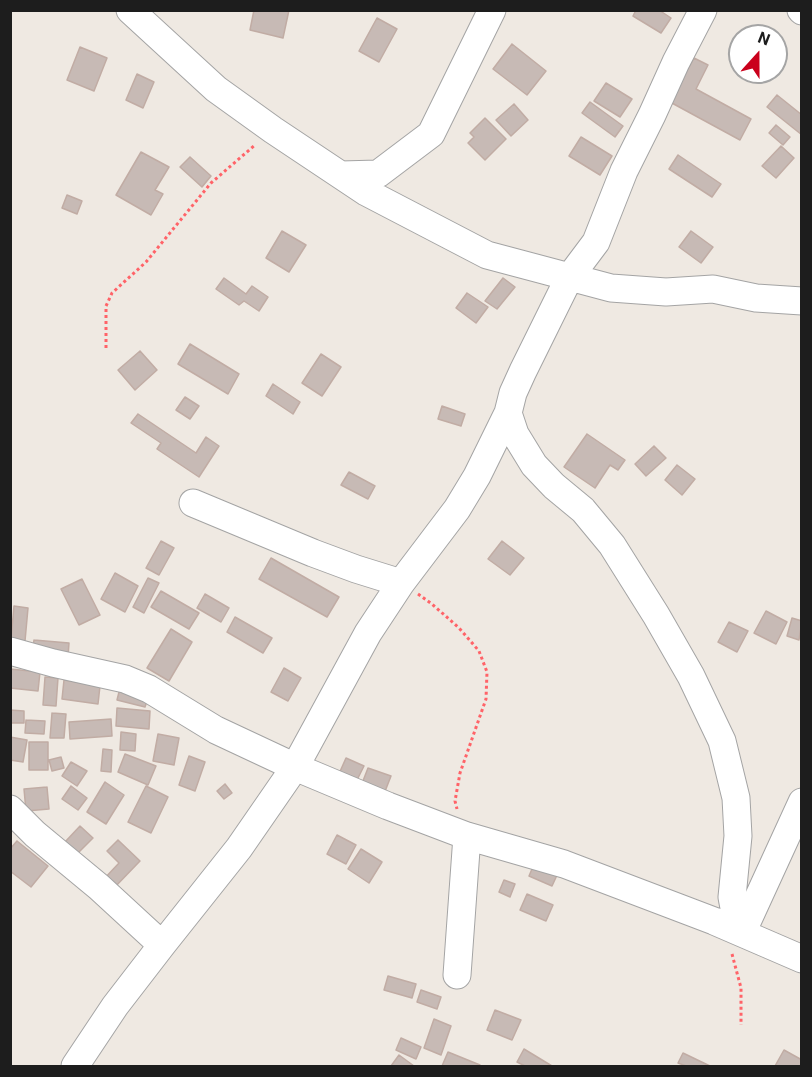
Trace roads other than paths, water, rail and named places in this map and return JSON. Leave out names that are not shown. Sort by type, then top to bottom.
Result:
[{"type":"street","points":[[130,10],[216,89],[273,130],[366,192],[487,255],[611,288],[675,292],[712,289],[756,298],[801,301]]},
{"type":"street","points":[[341,176],[378,174],[431,134],[492,10]]},
{"type":"street","points":[[75,1066],[115,1006],[239,848],[295,767],[368,633],[401,583],[458,509],[508,413],[513,393],[523,370],[569,278],[596,242],[624,171],[703,10]]},
{"type":"street","points":[[508,413],[515,434],[534,465],[554,486],[583,510],[612,545],[691,676],[722,741],[736,798],[738,836],[732,897],[739,937]]},
{"type":"street","points":[[193,503],[313,553],[401,583]]},
{"type":"street","points":[[10,651],[125,679],[149,689],[216,730],[295,767],[388,806],[467,836],[564,864],[739,937],[801,959]]},
{"type":"street","points":[[739,937],[801,802]]},
{"type":"street","points":[[10,809],[35,834],[99,887],[162,945]]},
{"type":"street","points":[[457,975],[467,836]]}]
